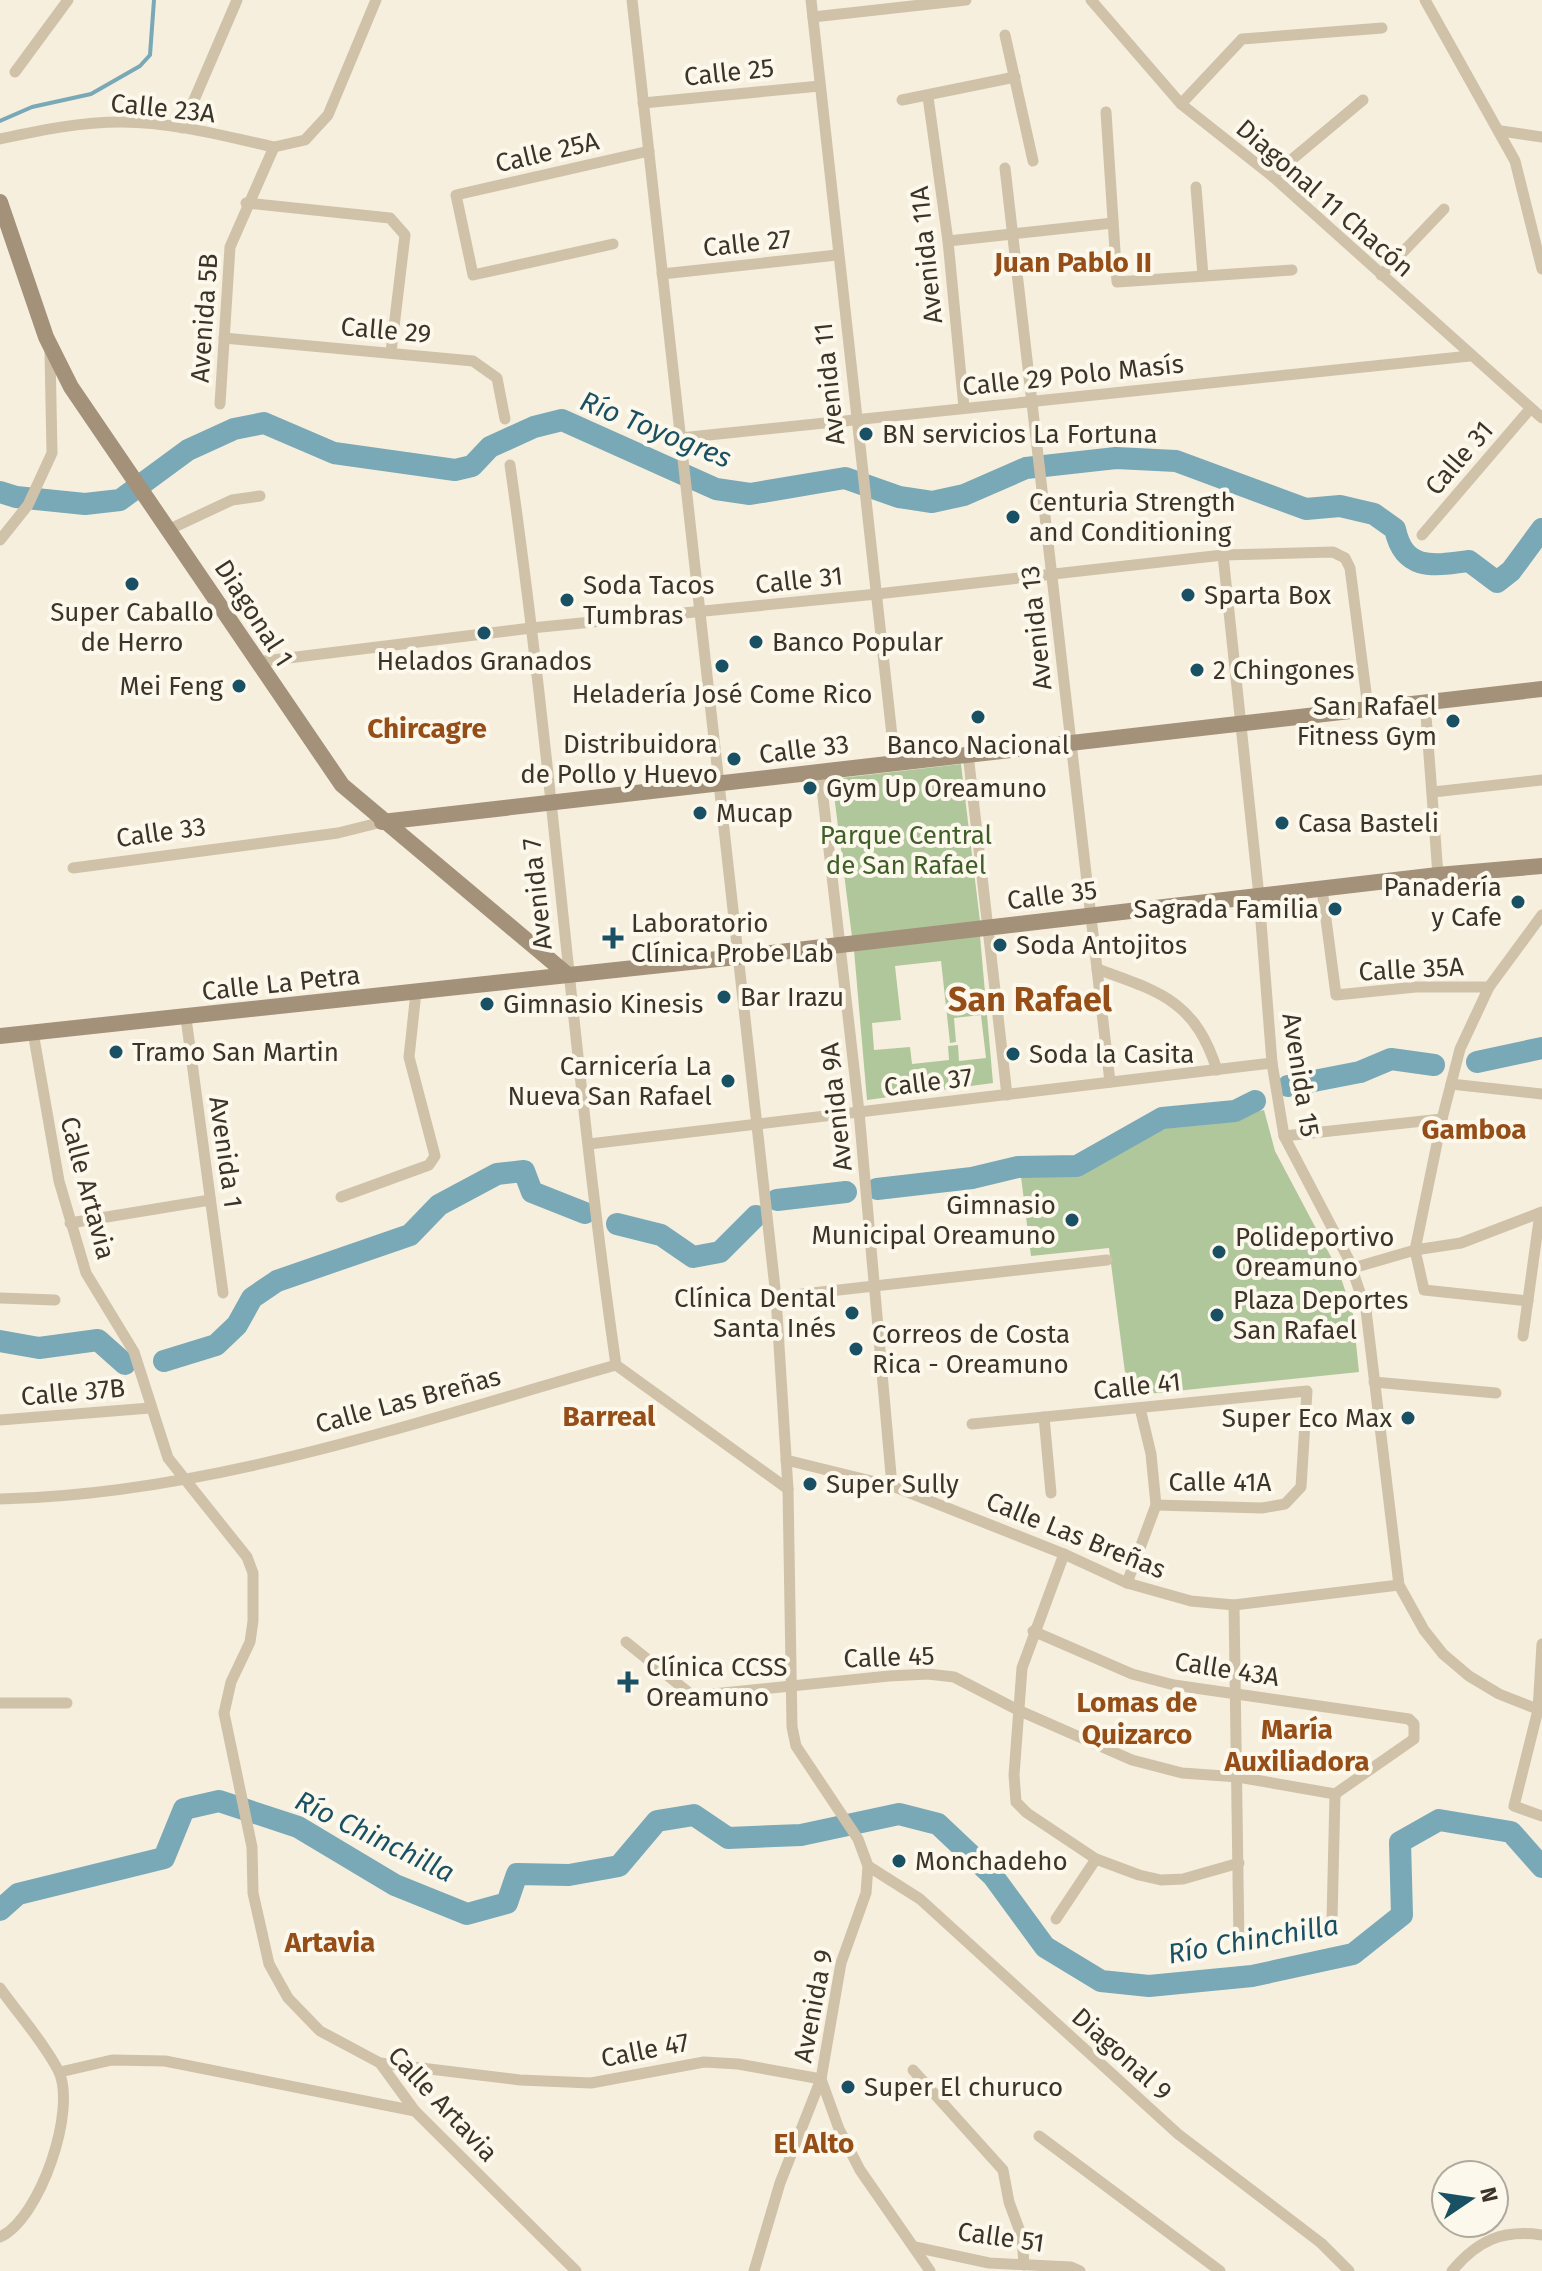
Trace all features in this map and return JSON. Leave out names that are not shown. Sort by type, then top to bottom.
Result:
[{"type":"main road","name":"Diagonal 1","points":[[0,202],[4,231],[50,347],[71,387],[342,785],[382,822],[568,975]]},
{"type":"main road","name":"Calle 33","points":[[382,822],[1542,689]]},
{"type":"main road","name":"Calle 35","points":[[568,975],[1438,875],[1542,866]]},
{"type":"main road","name":"Calle La Petra","points":[[0,1036],[568,975]]},
{"type":"street","points":[[15,72],[68,0]]},
{"type":"street","points":[[182,128],[237,0]]},
{"type":"street","points":[[274,147],[305,140],[328,115],[376,0]]},
{"type":"street","points":[[632,0],[776,1297],[788,1489],[788,1684],[796,1746],[858,1839],[868,1866]]},
{"type":"street","name":"Avenida 11","points":[[811,0],[854,420],[895,763]]},
{"type":"street","points":[[813,17],[966,0]]},
{"type":"street","name":"Diagonal 11 Chacón","points":[[1091,0],[1181,104],[1272,176],[1542,418]]},
{"type":"street","points":[[1425,0],[1501,131],[1515,161],[1542,269]]},
{"type":"street","points":[[1181,104],[1242,39],[1382,28]]},
{"type":"street","points":[[1005,35],[1033,161]]},
{"type":"street","points":[[902,100],[1015,77]]},
{"type":"street","name":"Calle 25","points":[[643,103],[820,86]]},
{"type":"street","name":"Avenida 11A","points":[[928,97],[948,241],[964,408]]},
{"type":"street","points":[[1272,176],[1363,100]]},
{"type":"street","points":[[1106,112],[1117,282],[1292,270]]},
{"type":"street","name":"Calle 23A","points":[[0,139],[62,125],[123,122],[182,128],[274,147]]},
{"type":"street","points":[[1501,131],[1542,137]]},
{"type":"street","name":"Avenida 5B","points":[[220,404],[230,247],[246,203],[274,147]]},
{"type":"street","name":"Calle 25A","points":[[613,244],[473,275],[456,195],[649,151]]},
{"type":"street","name":"Avenida 13","points":[[1005,168],[1110,1082]]},
{"type":"street","points":[[1196,187],[1203,276]]},
{"type":"street","points":[[246,203],[390,218],[405,235],[391,352]]},
{"type":"street","points":[[1381,275],[1444,209]]},
{"type":"street","points":[[948,241],[1113,223]]},
{"type":"street","name":"Calle 27","points":[[662,274],[837,255]]},
{"type":"street","name":"Calle 29","points":[[224,338],[473,361],[497,378],[505,419]]},
{"type":"street","points":[[0,540],[28,505],[52,453],[50,347]]},
{"type":"street","name":"Calle 29 Polo Masís","points":[[680,438],[1470,356]]},
{"type":"street","name":"Calle 31","points":[[1422,535],[1530,409]]},
{"type":"street","name":"Avenida 7","points":[[510,465],[616,1365]]},
{"type":"street","points":[[170,529],[232,500],[260,496]]},
{"type":"street","name":"Calle 31","points":[[256,662],[531,628],[877,594],[1223,555],[1333,552],[1345,558],[1350,568],[1368,708]]},
{"type":"street","name":"Avenida 15","points":[[1223,555],[1259,896],[1272,1063],[1284,1136],[1353,1268],[1366,1310],[1399,1585]]},
{"type":"street","points":[[1425,702],[1438,875]]},
{"type":"street","points":[[968,754],[1007,1095]]},
{"type":"street","name":"Avenida 9A","points":[[820,771],[859,1112],[892,1486]]},
{"type":"street","points":[[1433,792],[1542,780]]},
{"type":"street","name":"Calle 33","points":[[73,868],[338,833],[382,822]]},
{"type":"street","name":"Calle 35A","points":[[1322,889],[1336,995],[1416,987],[1489,987]]},
{"type":"street","points":[[1528,1301],[1424,1290],[1415,1250],[1460,1049],[1489,987],[1542,915]]},
{"type":"street","points":[[1097,969],[1140,984],[1187,1012],[1207,1036],[1217,1070]]},
{"type":"street","points":[[341,1197],[429,1165],[435,1156],[409,1057],[416,992]]},
{"type":"street","name":"Avenida 1","points":[[186,1018],[223,1293]]},
{"type":"street","name":"Calle Artavia","points":[[33,1032],[46,1121],[70,1223],[86,1273],[134,1352],[168,1458],[247,1557],[253,1573],[250,1642],[231,1682],[224,1713],[252,1847],[256,1910],[269,1964],[288,1998],[320,2031],[380,2063],[415,2111],[576,2271]]},
{"type":"street","name":"Calle 37","points":[[589,1144],[1272,1063]]},
{"type":"street","points":[[1451,1084],[1542,1094]]},
{"type":"street","points":[[1284,1136],[1442,1119]]},
{"type":"street","points":[[70,1223],[210,1200]]},
{"type":"street","points":[[1353,1268],[1415,1250],[1461,1243],[1541,1213],[1523,1336]]},
{"type":"street","points":[[776,1297],[1107,1260]]},
{"type":"street","points":[[0,1298],[55,1300]]},
{"type":"street","points":[[616,1365],[788,1489]]},
{"type":"street","name":"Calle Las Breñas","points":[[0,1499],[185,1481],[378,1433],[616,1365]]},
{"type":"street","points":[[1374,1382],[1496,1393]]},
{"type":"street","name":"Calle 41","points":[[972,1424],[1307,1391],[1301,1487],[1285,1504]]},
{"type":"street","name":"Calle 37B","points":[[0,1420],[150,1408]]},
{"type":"street","points":[[1127,1583],[1156,1505],[1151,1454],[1140,1408]]},
{"type":"street","points":[[1044,1417],[1051,1493]]},
{"type":"street","name":"Calle Las Breñas","points":[[786,1460],[892,1486],[1064,1554],[1127,1583],[1191,1601],[1234,1605],[1399,1585]]},
{"type":"street","name":"Calle 41A","points":[[1156,1505],[1262,1508],[1285,1504]]},
{"type":"street","points":[[1064,1554],[1033,1631],[1022,1668],[1016,1802],[1027,1813],[1096,1859],[1161,1880],[1183,1879],[1239,1863]]},
{"type":"street","points":[[1399,1585],[1424,1630],[1443,1654],[1469,1676],[1499,1694],[1540,1710]]},
{"type":"street","points":[[1234,1605],[1239,1944]]},
{"type":"street","name":"Calle 43A","points":[[1033,1631],[1132,1674],[1174,1685],[1409,1719],[1416,1731],[1414,1739],[1335,1794]]},
{"type":"street","name":"Calle 45","points":[[626,1642],[693,1696],[788,1684],[928,1674],[954,1677],[1018,1710],[1132,1760],[1182,1773],[1238,1777],[1335,1794]]},
{"type":"street","points":[[1542,1644],[1540,1710],[1514,1806],[1542,1816]]},
{"type":"street","points":[[0,1703],[67,1703]]},
{"type":"street","points":[[1332,1920],[1335,1794]]},
{"type":"street","points":[[1056,1919],[1096,1859]]},
{"type":"street","name":"Avenida 9","points":[[868,1866],[866,1893],[841,1963],[821,2079],[839,2129],[860,2170],[930,2271]]},
{"type":"street","name":"Diagonal 9","points":[[868,1866],[920,1899],[1178,2134],[1321,2243],[1349,2271]]},
{"type":"street","points":[[0,1988],[60,2072],[61,2106],[54,2154],[43,2190],[33,2206],[0,2237]]},
{"type":"street","points":[[60,2072],[112,2060],[165,2061],[415,2111]]},
{"type":"street","name":"Calle 47","points":[[380,2063],[520,2080],[591,2083],[704,2062],[738,2064],[821,2079]]},
{"type":"street","points":[[913,2070],[1003,2170],[1009,2202],[1022,2237],[1024,2265]]},
{"type":"street","points":[[754,2271],[780,2183],[821,2079]]},
{"type":"street","points":[[1039,2136],[1220,2271]]},
{"type":"street","points":[[1452,2271],[1480,2242],[1542,2235]]},
{"type":"street","name":"Calle 51","points":[[915,2247],[989,2263],[1080,2271]]},
{"type":"green space","name":"Parque Central de San Rafael","points":[[961,764],[980,921],[852,937],[832,779]]},
{"type":"green space","points":[[980,936],[993,1083],[867,1100],[854,950]],"holes":[[[941,961],[950,1043],[956,1042],[954,1018],[981,1015],[986,1058],[959,1061],[958,1045],[948,1046],[949,1060],[912,1064],[910,1047],[874,1050],[872,1023],[901,1020],[895,966]]]},
{"type":"green space","name":"Polideportivo Oreamuno","points":[[1264,1110],[1275,1151],[1339,1272],[1353,1314],[1359,1372],[1128,1396],[1109,1248],[1031,1256],[1021,1177],[1088,1171],[1121,1144],[1162,1126],[1219,1120]]},
{"type":"waterway","points":[[0,121],[32,107],[91,94],[140,66],[150,55],[154,0]]},
{"type":"waterway","name":"Río Toyogres","points":[[0,492],[16,497],[85,504],[120,500],[188,450],[234,429],[264,423],[334,453],[455,470],[472,466],[490,447],[534,427],[562,420],[716,489],[750,494],[845,478],[899,497],[932,502],[964,495],[1026,468],[1116,458],[1176,461],[1306,509],[1340,506],[1374,514],[1395,529],[1399,543],[1413,559],[1432,564],[1469,561],[1497,582],[1511,571],[1542,529]]},
{"type":"waterway","points":[[1477,1062],[1542,1048]]},
{"type":"waterway","points":[[1288,1086],[1360,1072],[1391,1059],[1434,1065]]},
{"type":"waterway","points":[[877,1189],[972,1178],[1018,1167],[1077,1166],[1162,1118],[1235,1111],[1255,1101]]},
{"type":"waterway","points":[[164,1361],[216,1345],[237,1325],[252,1298],[277,1281],[410,1235],[439,1205],[497,1174],[524,1171],[532,1192],[585,1213]]},
{"type":"waterway","points":[[777,1200],[846,1192]]},
{"type":"waterway","points":[[617,1224],[661,1235],[693,1257],[720,1252],[756,1216]]},
{"type":"waterway","points":[[0,1341],[39,1348],[98,1340],[125,1364]]},
{"type":"waterway","name":"Río Chinchilla","points":[[0,1910],[18,1894],[164,1858],[184,1809],[219,1801],[298,1827],[395,1885],[467,1914],[507,1903],[517,1874],[569,1875],[619,1866],[657,1821],[694,1815],[728,1838],[801,1835],[899,1814],[938,1824],[993,1876],[1045,1947],[1101,1981],[1149,1986],[1252,1976],[1353,1954],[1402,1915],[1400,1842],[1439,1820],[1511,1832],[1542,1867]]},
{"type":"place","name":"BN servicios La Fortuna","points":[[866,434]]},
{"type":"place","name":"Centuria Strength and Conditioning","points":[[1013,517]]},
{"type":"place","name":"Super Caballo de Herro","points":[[132,584]]},
{"type":"place","name":"Sparta Box","points":[[1188,595]]},
{"type":"place","name":"Soda Tacos Tumbras","points":[[567,600]]},
{"type":"place","name":"Helados Granados","points":[[484,633]]},
{"type":"place","name":"Banco Popular","points":[[756,642]]},
{"type":"place","name":"Heladería José Come Rico","points":[[722,666]]},
{"type":"place","name":"2 Chingones","points":[[1197,670]]},
{"type":"place","name":"Mei Feng","points":[[239,686]]},
{"type":"place","name":"Banco Nacional","points":[[978,717]]},
{"type":"place","name":"San Rafael Fitness Gym","points":[[1453,721]]},
{"type":"place","name":"Distribuidora de Pollo y Huevo","points":[[734,759]]},
{"type":"place","name":"Gym Up Oreamuno","points":[[810,788]]},
{"type":"place","name":"Mucap","points":[[700,813]]},
{"type":"place","name":"Casa Basteli","points":[[1282,823]]},
{"type":"place","name":"Panadería y Cafe","points":[[1518,902]]},
{"type":"place","name":"Sagrada Familia","points":[[1335,909]]},
{"type":"place","name":"Laboratorio Clínica Probe Lab","points":[[613,938]]},
{"type":"place","name":"Soda Antojitos","points":[[1000,945]]},
{"type":"place","name":"Bar Irazu","points":[[724,997]]},
{"type":"place","name":"Gimnasio Kinesis","points":[[487,1004]]},
{"type":"place","name":"Tramo San Martin","points":[[116,1052]]},
{"type":"place","name":"Soda la Casita","points":[[1013,1054]]},
{"type":"place","name":"Carnicería La Nueva San Rafael","points":[[728,1081]]},
{"type":"place","name":"Gimnasio Municipal Oreamuno","points":[[1072,1220]]},
{"type":"place","name":"Polideportivo Oreamuno","points":[[1219,1252]]},
{"type":"place","name":"Clínica Dental Santa Inés","points":[[852,1313]]},
{"type":"place","name":"Plaza Deportes San Rafael","points":[[1217,1315]]},
{"type":"place","name":"Correos de Costa Rica - Oreamuno","points":[[856,1349]]},
{"type":"place","name":"Super Eco Max","points":[[1408,1418]]},
{"type":"place","name":"Super Sully","points":[[810,1484]]},
{"type":"place","name":"Clínica CCSS Oreamuno","points":[[628,1682]]},
{"type":"place","name":"Monchadeho","points":[[899,1861]]},
{"type":"place","name":"Super El churuco","points":[[848,2087]]},
{"type":"district","name":"Juan Pablo II","points":[[1073,262]]},
{"type":"district","name":"Chircagre","points":[[427,728]]},
{"type":"district","name":"San Rafael","points":[[1030,999]]},
{"type":"district","name":"Gamboa","points":[[1474,1129]]},
{"type":"district","name":"Barreal","points":[[609,1416]]},
{"type":"district","name":"Lomas de Quizarco","points":[[1137,1718]]},
{"type":"district","name":"María Auxiliadora","points":[[1297,1745]]},
{"type":"district","name":"Artavia","points":[[330,1942]]},
{"type":"district","name":"El Alto","points":[[814,2143]]}]
